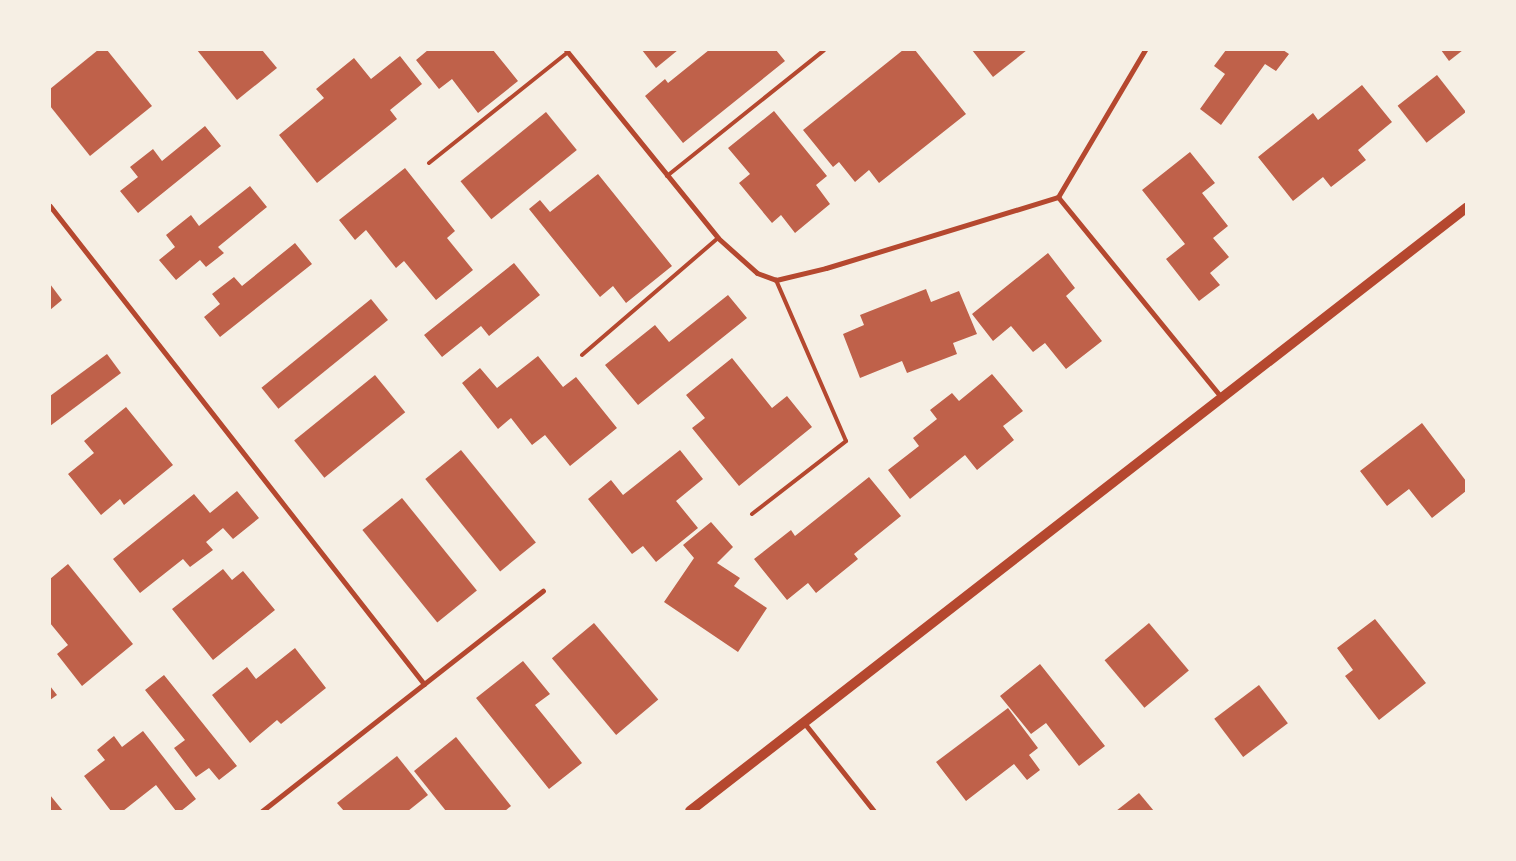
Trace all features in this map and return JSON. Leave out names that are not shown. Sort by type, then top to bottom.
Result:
[{"type":"main road","points":[[690,811],[805,724],[1466,208]]},
{"type":"street","points":[[567,51],[718,238],[757,273],[776,280],[826,268],[1058,196],[1145,50]]},
{"type":"street","points":[[1058,196],[1222,398]]},
{"type":"street","points":[[50,206],[424,684]]},
{"type":"street","points":[[262,811],[542,592]]},
{"type":"street","points":[[805,724],[874,811]]},
{"type":"lane","points":[[667,176],[824,50]]},
{"type":"lane","points":[[429,163],[567,51]]},
{"type":"lane","points":[[582,355],[718,238]]},
{"type":"lane","points":[[752,514],[846,441],[776,280]]},
{"type":"building","points":[[98,50],[107,50],[152,106],[90,156],[50,106],[50,89]]},
{"type":"building","points":[[197,50],[262,50],[277,68],[237,100]]},
{"type":"building","points":[[428,50],[493,50],[518,81],[478,113],[452,79],[439,89],[416,60]]},
{"type":"building","points":[[642,50],[678,50],[656,68]]},
{"type":"building","points":[[709,50],[776,50],[785,61],[683,143],[645,96],[665,79],[668,83]]},
{"type":"building","points":[[903,50],[915,50],[966,114],[879,183],[869,170],[855,182],[839,162],[833,167],[803,130]]},
{"type":"building","points":[[972,50],[1027,50],[993,77]]},
{"type":"building","points":[[1226,50],[1283,50],[1289,54],[1276,71],[1265,64],[1221,125],[1200,109],[1225,74],[1214,66]]},
{"type":"building","points":[[1441,50],[1463,50],[1449,61]]},
{"type":"building","points":[[400,56],[422,84],[390,110],[397,119],[317,183],[279,135],[324,98],[316,89],[354,58],[371,79]]},
{"type":"building","points":[[1437,75],[1466,112],[1427,143],[1398,106]]},
{"type":"building","points":[[1362,85],[1392,122],[1358,150],[1366,160],[1331,187],[1323,177],[1293,201],[1258,157],[1313,113],[1318,120]]},
{"type":"building","points":[[774,111],[827,176],[816,185],[830,204],[795,233],[781,215],[772,223],[739,183],[750,174],[728,148]]},
{"type":"building","points":[[546,112],[577,150],[491,219],[461,181]]},
{"type":"building","points":[[205,126],[221,146],[138,213],[120,191],[138,177],[130,167],[153,149],[162,161]]},
{"type":"building","points":[[1190,152],[1215,183],[1202,193],[1228,226],[1213,238],[1229,257],[1210,273],[1220,285],[1199,301],[1166,259],[1185,244],[1142,190]]},
{"type":"building","points":[[405,168],[455,231],[447,238],[473,270],[436,300],[404,261],[396,268],[366,230],[355,240],[339,220]]},
{"type":"building","points":[[598,174],[672,266],[626,303],[613,286],[600,297],[529,209],[540,200],[550,212]]},
{"type":"building","points":[[250,186],[267,207],[218,247],[224,253],[206,267],[200,260],[176,280],[159,260],[175,247],[166,235],[191,215],[199,226]]},
{"type":"building","points":[[295,243],[312,264],[220,337],[204,317],[220,304],[212,294],[234,277],[242,286]]},
{"type":"building","points":[[1048,253],[1075,288],[1066,296],[1102,341],[1066,369],[1045,343],[1033,352],[1011,326],[993,341],[972,314]]},
{"type":"building","points":[[514,263],[540,295],[489,336],[481,326],[442,357],[424,335]]},
{"type":"building","points":[[50,284],[62,300],[50,310]]},
{"type":"building","points":[[926,289],[931,302],[959,291],[977,334],[953,343],[957,354],[907,373],[902,361],[860,378],[843,334],[864,325],[860,315]]},
{"type":"building","points":[[728,295],[747,318],[638,405],[605,365],[655,325],[669,342]]},
{"type":"building","points":[[371,299],[388,320],[278,409],[261,388]]},
{"type":"building","points":[[107,354],[121,373],[50,426],[50,396]]},
{"type":"building","points":[[538,356],[563,387],[576,377],[617,428],[570,466],[545,435],[532,445],[511,418],[498,429],[462,383],[480,368],[497,388]]},
{"type":"building","points":[[732,358],[772,408],[787,396],[812,427],[739,486],[692,428],[705,418],[686,395]]},
{"type":"building","points":[[992,374],[1023,411],[1003,426],[1014,440],[977,470],[965,455],[910,499],[888,470],[919,446],[913,438],[937,419],[930,410],[952,393],[959,401]]},
{"type":"building","points":[[375,375],[405,412],[324,478],[294,440]]},
{"type":"building","points":[[126,407],[173,465],[124,505],[120,499],[101,515],[68,474],[94,453],[84,441]]},
{"type":"building","points":[[1422,423],[1466,481],[1466,491],[1432,518],[1409,489],[1387,506],[1360,471]]},
{"type":"building","points":[[461,450],[536,542],[500,571],[425,479]]},
{"type":"building","points":[[680,450],[703,479],[676,501],[698,528],[656,562],[643,546],[632,554],[588,499],[611,480],[623,495]]},
{"type":"building","points":[[869,477],[901,516],[854,554],[858,559],[816,593],[808,583],[787,600],[754,559],[791,530],[795,536]]},
{"type":"building","points":[[237,491],[259,518],[233,539],[223,528],[206,542],[213,550],[190,567],[183,559],[140,593],[113,559],[194,494],[210,513]]},
{"type":"building","points":[[402,498],[477,590],[437,623],[362,530]]},
{"type":"building","points":[[711,522],[733,547],[717,563],[740,578],[734,586],[767,608],[738,652],[664,602],[694,558],[683,545]]},
{"type":"building","points":[[68,564],[133,644],[82,686],[57,654],[68,645],[50,623],[50,579]]},
{"type":"building","points":[[223,569],[232,580],[243,571],[275,610],[213,660],[172,609]]},
{"type":"building","points":[[1375,619],[1426,683],[1379,720],[1345,676],[1353,670],[1337,648]]},
{"type":"building","points":[[594,623],[658,700],[616,735],[552,658]]},
{"type":"building","points":[[1149,623],[1189,670],[1144,708],[1105,660]]},
{"type":"building","points":[[295,648],[326,688],[281,724],[277,720],[250,743],[212,695],[247,667],[256,679]]},
{"type":"building","points":[[523,661],[550,694],[535,705],[582,763],[549,789],[476,698]]},
{"type":"building","points":[[1040,664],[1105,746],[1079,766],[1046,723],[1031,734],[1000,696]]},
{"type":"building","points":[[164,675],[237,766],[219,780],[209,768],[196,777],[174,748],[185,740],[145,690]]},
{"type":"building","points":[[1259,685],[1288,723],[1243,757],[1214,719]]},
{"type":"building","points":[[50,686],[57,695],[50,700]]},
{"type":"building","points":[[1008,708],[1038,748],[1029,755],[1040,770],[1027,780],[1014,764],[966,801],[936,762]]},
{"type":"building","points":[[143,731],[196,799],[181,811],[176,811],[156,785],[123,811],[111,811],[84,776],[105,760],[97,750],[114,736],[122,747]]},
{"type":"building","points":[[456,737],[511,806],[505,811],[446,811],[414,771]]},
{"type":"building","points":[[397,756],[428,795],[408,811],[344,811],[337,803]]},
{"type":"building","points":[[1139,793],[1154,811],[1116,811]]},
{"type":"building","points":[[50,795],[63,811],[50,811]]}]
